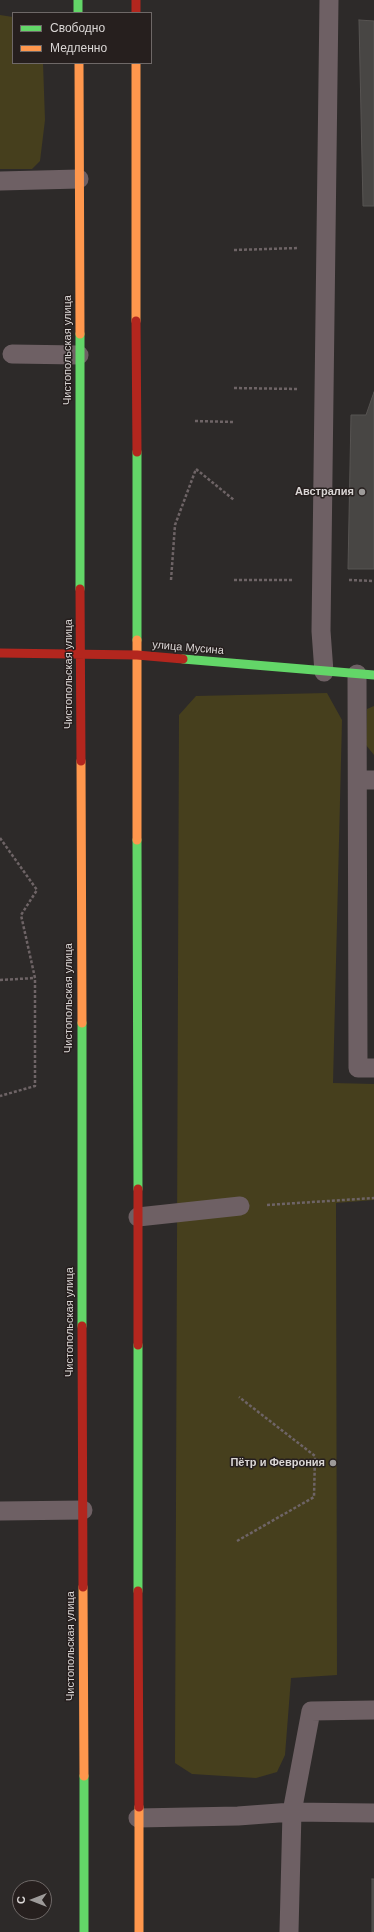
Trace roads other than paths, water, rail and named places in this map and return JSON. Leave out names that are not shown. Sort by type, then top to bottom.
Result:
[{"type":"main road","points":[[78,0],[78,12]]},
{"type":"main road","points":[[136,0],[136,12]]},
{"type":"main road","name":"Чистопольская улица","points":[[79,64],[84,1932]]},
{"type":"main road","points":[[136,64],[139,1932]]},
{"type":"main road","name":"улица Мусина","points":[[0,653],[137,655],[366,675]]},
{"type":"lane","points":[[324,672],[321,631],[329,0]]},
{"type":"lane","points":[[0,181],[79,179]]},
{"type":"lane","points":[[12,354],[79,355]]},
{"type":"lane","points":[[366,675],[366,780],[358,1068],[374,1068]]},
{"type":"lane","points":[[138,1217],[240,1206]]},
{"type":"lane","points":[[0,1510],[83,1510]]},
{"type":"lane","points":[[289,1932],[292,1812],[311,1711],[374,1710]]},
{"type":"lane","points":[[138,1818],[238,1816],[292,1812],[374,1813]]},
{"type":"place","name":"Австралия","points":[[362,492]]},
{"type":"place","name":"Пётр и Феврония","points":[[333,1463]]}]
